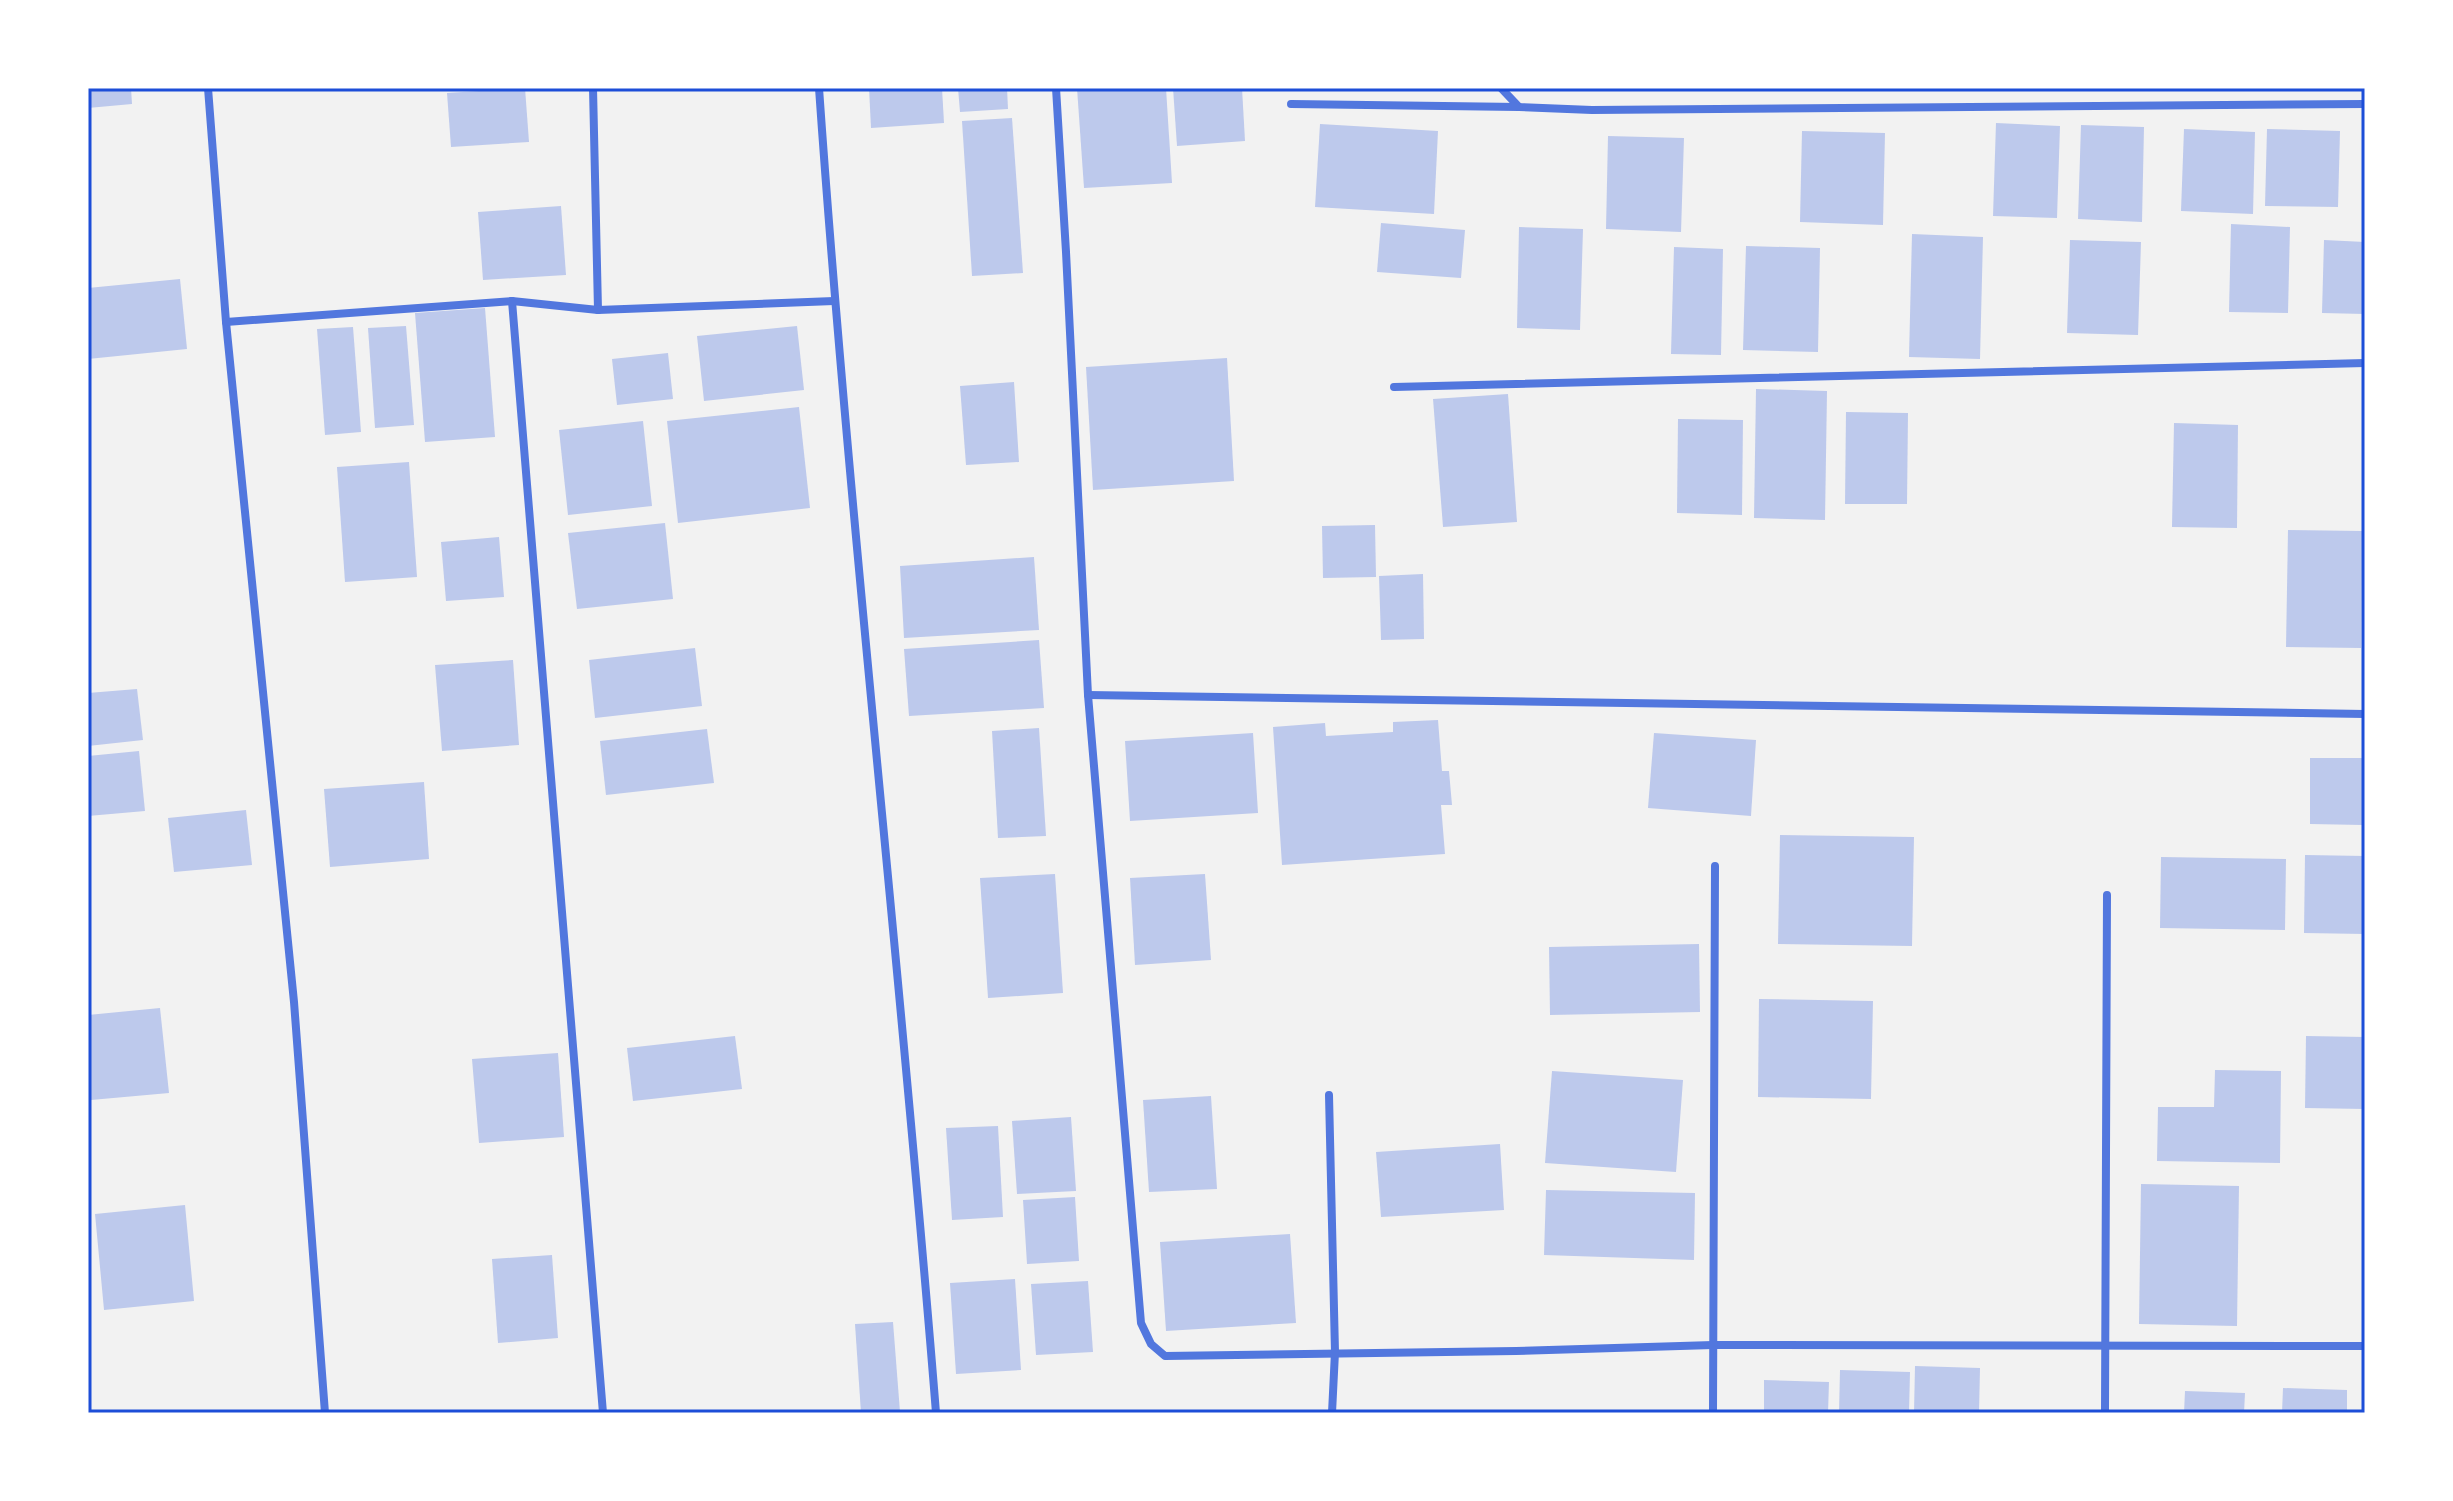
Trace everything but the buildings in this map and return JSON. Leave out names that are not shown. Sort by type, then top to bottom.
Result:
[{"type":"street","points":[[208,88],[226,322],[294,1002],[325,1413]]},
{"type":"street","points":[[593,88],[598,310]]},
{"type":"street","points":[[819,88],[834,301],[912,1121],[936,1413]]},
{"type":"street","points":[[1056,88],[1088,695],[1141,1323],[1151,1344],[1165,1356],[1713,1345],[2365,1346]]},
{"type":"street","points":[[1501,88],[1519,107]]},
{"type":"street","points":[[1291,104],[1608,110],[2365,104]]},
{"type":"street","points":[[226,322],[512,301],[598,310],[834,301]]},
{"type":"street","points":[[512,301],[603,1413]]},
{"type":"street","points":[[1394,387],[2365,363]]},
{"type":"street","points":[[1088,695],[2365,714]]},
{"type":"street","points":[[1713,1413],[1715,866]]},
{"type":"street","points":[[2105,1413],[2107,895]]},
{"type":"street","points":[[1329,1095],[1335,1352],[1332,1413]]}]
